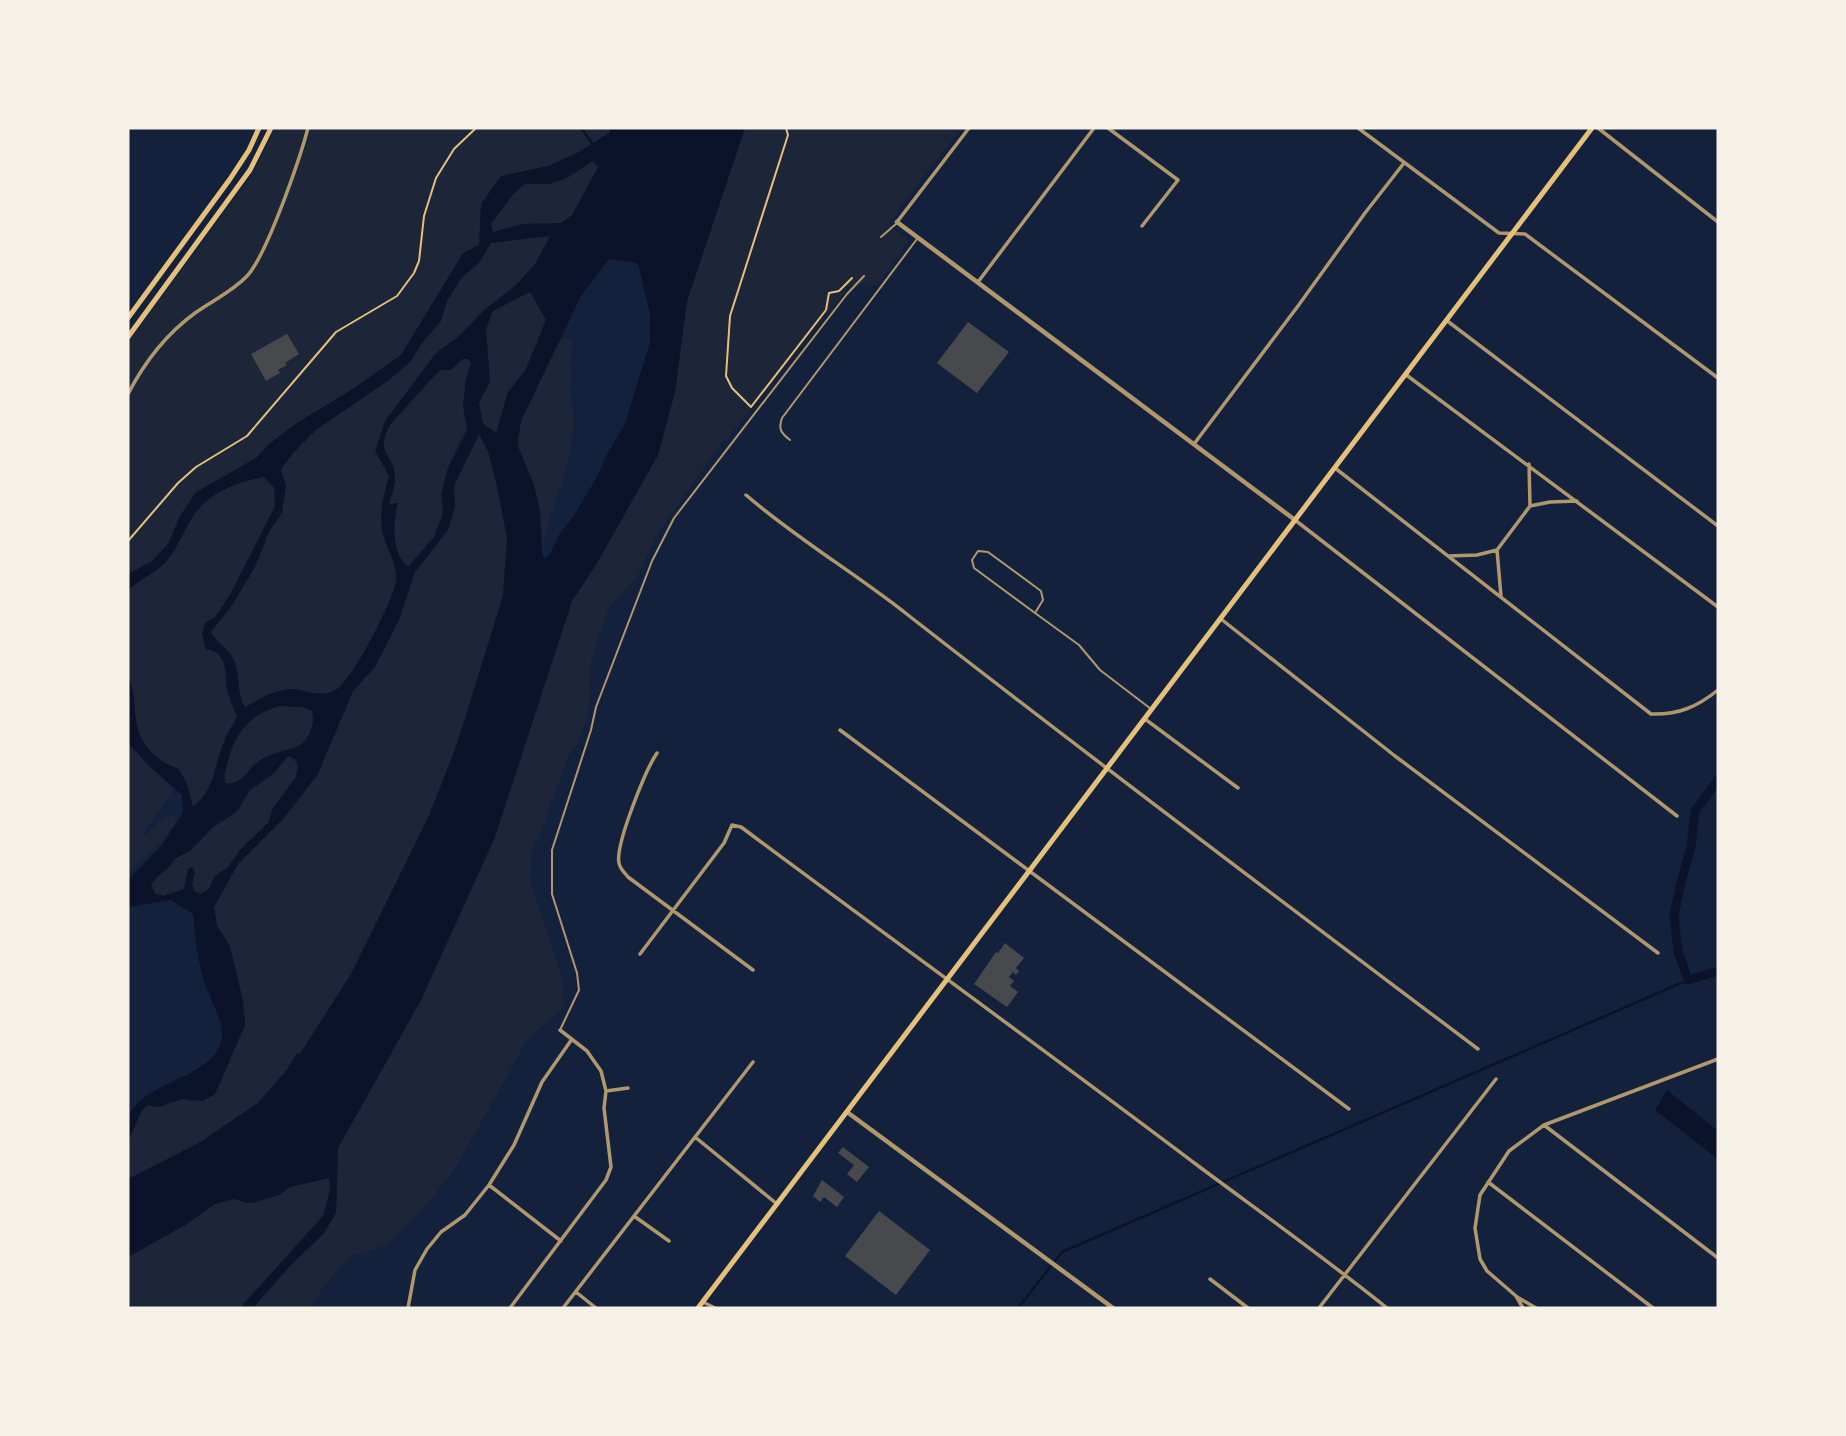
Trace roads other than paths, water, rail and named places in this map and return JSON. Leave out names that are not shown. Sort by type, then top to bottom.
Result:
[{"type":"main road","points":[[128,318],[235,172],[259,128]]},
{"type":"main road","points":[[128,337],[250,170],[271,128]]},
{"type":"main road","points":[[698,1308],[1592,128]]},
{"type":"street","points":[[128,394],[154,351],[173,330],[229,293],[249,274],[267,238],[308,128]]},
{"type":"street","points":[[969,128],[897,222],[1295,520],[1677,816]]},
{"type":"street","points":[[978,282],[1094,128]]},
{"type":"street","points":[[1108,128],[1178,180],[1142,226]]},
{"type":"street","points":[[1358,128],[1499,233],[1525,234],[1718,378]]},
{"type":"street","points":[[1598,128],[1718,222]]},
{"type":"street","points":[[1194,444],[1405,162]]},
{"type":"street","points":[[1446,320],[1718,526]]},
{"type":"street","points":[[1405,374],[1718,607]]},
{"type":"street","points":[[1449,556],[1477,555],[1497,550],[1530,506],[1529,464]]},
{"type":"street","points":[[1334,468],[1651,713],[1684,711],[1718,690]]},
{"type":"street","points":[[746,495],[771,517],[876,589],[1106,770],[1478,1049]]},
{"type":"street","points":[[1530,506],[1578,501]]},
{"type":"street","points":[[1497,550],[1500,596]]},
{"type":"street","points":[[1221,619],[1395,756],[1658,953]]},
{"type":"street","points":[[1145,719],[1238,788]]},
{"type":"street","points":[[839,730],[1349,1109]]},
{"type":"street","points":[[657,753],[644,775],[618,853],[618,862],[628,877],[753,970]]},
{"type":"street","points":[[640,954],[724,843],[732,825],[741,827],[1105,1095],[1387,1308]]},
{"type":"street","points":[[510,1308],[606,1180],[611,1167],[604,1108],[606,1091],[601,1071],[587,1051],[560,1030]]},
{"type":"street","points":[[408,1308],[415,1270],[427,1249],[441,1232],[465,1214],[489,1185],[514,1145],[542,1082],[572,1039]]},
{"type":"street","points":[[1536,1308],[1517,1296],[1487,1270],[1480,1259],[1475,1228],[1480,1195],[1509,1151],[1544,1125],[1718,1059]]},
{"type":"street","points":[[564,1308],[753,1062]]},
{"type":"street","points":[[1319,1308],[1496,1079]]},
{"type":"street","points":[[606,1091],[628,1088]]},
{"type":"street","points":[[847,1112],[1113,1308]]},
{"type":"street","points":[[1544,1125],[1718,1258]]},
{"type":"street","points":[[695,1137],[777,1204]]},
{"type":"street","points":[[1488,1182],[1653,1308]]},
{"type":"street","points":[[489,1185],[561,1241]]},
{"type":"street","points":[[634,1216],[669,1241]]},
{"type":"street","points":[[1210,1279],[1248,1308]]},
{"type":"street","points":[[576,1292],[596,1308]]},
{"type":"street","points":[[1517,1296],[1523,1308]]},
{"type":"street","points":[[703,1301],[715,1308]]},
{"type":"lane","points":[[881,237],[897,222]]},
{"type":"lane","points":[[790,440],[781,432],[779,425],[782,418],[918,238]]},
{"type":"lane","points":[[560,1030],[579,990],[577,973],[552,894],[552,850],[596,707],[652,561],[674,518],[864,276]]},
{"type":"lane","points":[[1035,613],[1043,600],[1041,591],[988,552],[978,551],[972,560],[974,568],[1035,613],[1079,645],[1100,670],[1152,710]]},
{"type":"waterway","points":[[581,128],[592,143]]},
{"type":"waterway","points":[[1718,780],[1695,811],[1691,847],[1674,916],[1678,951],[1688,980],[1718,971]]},
{"type":"waterway","points":[[1018,1308],[1062,1252],[1688,980]]}]
